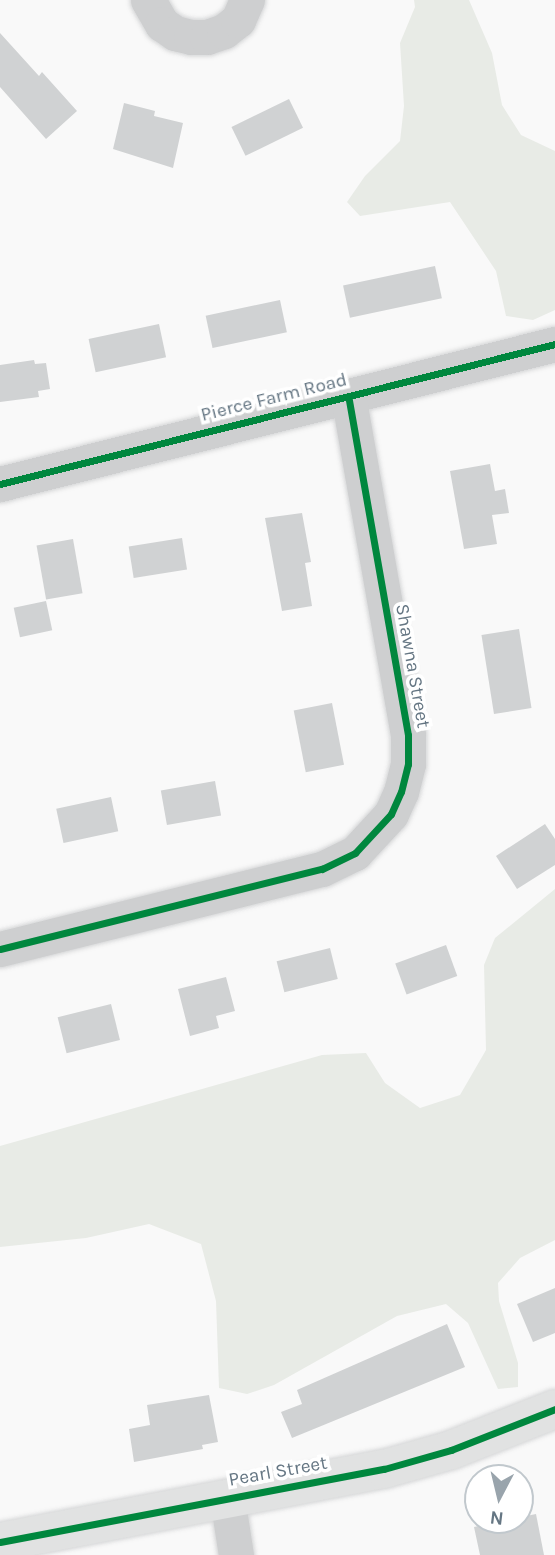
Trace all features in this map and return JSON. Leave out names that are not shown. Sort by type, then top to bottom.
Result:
[{"type":"street","points":[[148,0],[162,24],[175,33],[191,37],[207,37],[224,31],[237,20],[247,0]]},
{"type":"street","name":"Pierce Farm Road","points":[[0,484],[555,344]]},
{"type":"street","name":"Shawna Street","points":[[0,949],[322,869],[355,853],[391,814],[401,792],[408,764],[408,735],[348,396]]},
{"type":"street","name":"Pearl Street","points":[[0,1542],[421,1460],[555,1409]]},
{"type":"street","points":[[227,1497],[236,1555]]},
{"type":"shaded area","points":[[414,0],[469,0],[492,53],[502,105],[521,135],[555,151],[555,310],[533,320],[506,316],[496,271],[450,202],[360,216],[347,202],[365,176],[400,141],[404,106],[400,43],[415,7]]},
{"type":"shaded area","points":[[555,889],[555,1240],[520,1258],[498,1283],[499,1301],[518,1363],[518,1387],[498,1389],[468,1323],[446,1304],[397,1316],[274,1385],[247,1394],[219,1388],[216,1301],[201,1244],[149,1224],[86,1238],[0,1247],[0,1146],[322,1055],[366,1053],[385,1083],[420,1108],[460,1095],[486,1050],[484,965],[495,938]]},
{"type":"building","points":[[0,33],[39,76],[42,72],[77,111],[46,139],[0,87]]},
{"type":"building","points":[[289,99],[303,128],[246,156],[231,127]]},
{"type":"building","points":[[124,103],[155,111],[154,116],[183,123],[173,168],[113,149]]},
{"type":"building","points":[[435,266],[442,298],[350,318],[343,286]]},
{"type":"building","points":[[280,300],[287,332],[213,348],[206,316]]},
{"type":"building","points":[[159,324],[166,357],[96,372],[89,339]]},
{"type":"building","points":[[34,360],[35,364],[46,363],[50,389],[38,391],[39,397],[0,402],[0,365]]},
{"type":"building","points":[[490,464],[495,491],[505,489],[509,513],[492,515],[497,544],[464,549],[450,471]]},
{"type":"building","points":[[302,513],[311,562],[305,563],[312,606],[282,611],[265,518]]},
{"type":"building","points":[[182,538],[187,570],[134,578],[129,546]]},
{"type":"building","points":[[73,539],[83,593],[46,600],[37,545]]},
{"type":"building","points":[[46,601],[52,630],[20,637],[14,608]]},
{"type":"building","points":[[519,629],[532,708],[494,714],[481,635]]},
{"type":"building","points":[[332,703],[344,765],[306,772],[294,710]]},
{"type":"building","points":[[215,781],[221,815],[167,825],[161,791]]},
{"type":"building","points":[[111,797],[118,831],[64,843],[56,809]]},
{"type":"building","points":[[545,824],[555,839],[555,865],[517,889],[496,856]]},
{"type":"building","points":[[446,945],[457,976],[407,994],[395,963]]},
{"type":"building","points":[[330,948],[338,979],[284,992],[277,961]]},
{"type":"building","points":[[226,977],[235,1011],[216,1016],[219,1028],[190,1036],[178,989]]},
{"type":"building","points":[[111,1004],[120,1040],[67,1053],[58,1017]]},
{"type":"building","points":[[555,1288],[555,1333],[533,1342],[517,1304]]},
{"type":"building","points":[[447,1324],[465,1367],[292,1438],[281,1412],[302,1404],[297,1390]]},
{"type":"building","points":[[209,1395],[218,1442],[202,1445],[203,1449],[134,1462],[129,1429],[150,1425],[147,1405]]},
{"type":"building","points":[[534,1514],[544,1555],[480,1555],[476,1534],[534,1534]]},
{"type":"cycle path","points":[[0,484],[555,344]]},
{"type":"cycle path","points":[[0,949],[322,869],[355,853],[391,814],[401,792],[408,764],[408,735],[348,396]]},
{"type":"cycle path","points":[[0,1542],[384,1469],[451,1450],[555,1409]]}]
